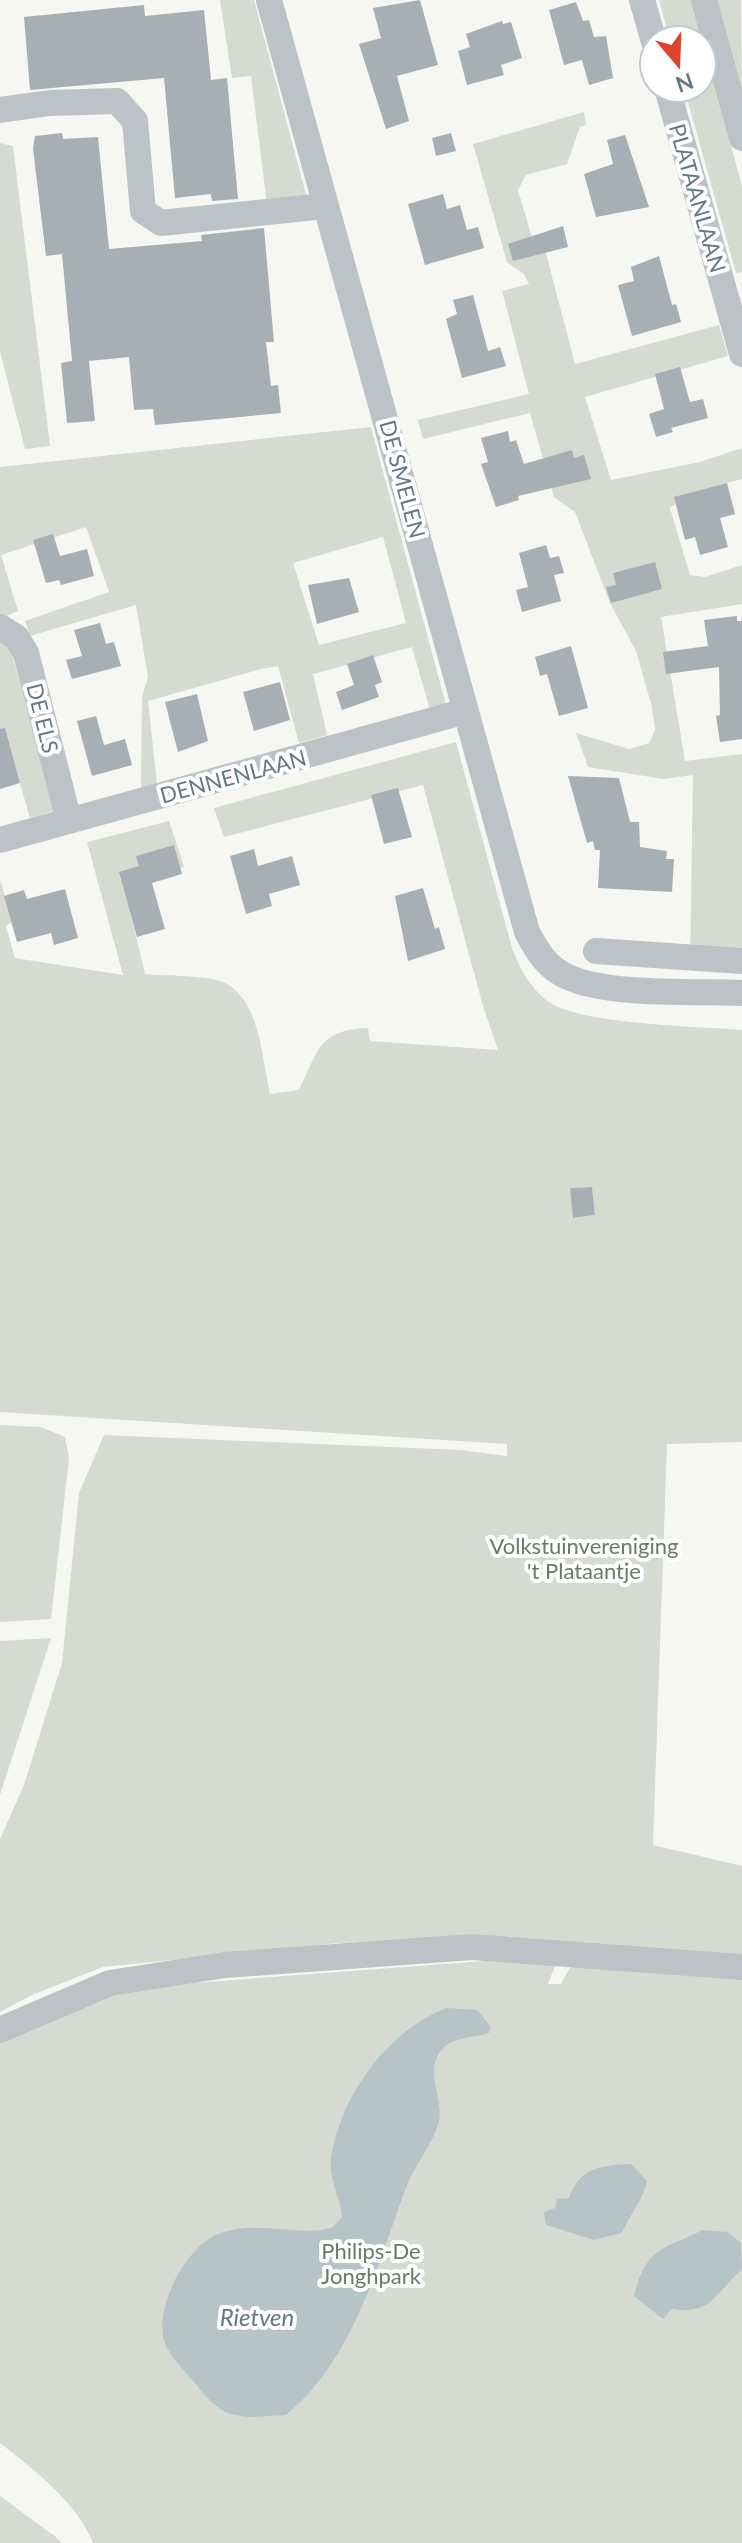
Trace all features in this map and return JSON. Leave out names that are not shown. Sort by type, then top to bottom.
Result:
[{"type":"street","name":"DE SMELEN","points":[[269,0],[527,932],[540,957],[567,977],[599,987],[742,993]]},
{"type":"street","points":[[642,0],[649,24]]},
{"type":"street","points":[[704,0],[742,138]]},
{"type":"street","points":[[0,110],[50,103],[117,101],[135,121],[143,211],[161,223],[325,206]]},
{"type":"street","name":"PLATAANLAAN","points":[[672,104],[732,285],[742,354]]},
{"type":"street","name":"DE ELS","points":[[0,627],[16,637],[26,653],[69,821]]},
{"type":"street","name":"DENNENLAAN","points":[[0,840],[466,711]]},
{"type":"street","points":[[596,951],[742,961]]},
{"type":"street","points":[[0,2030],[110,1983],[225,1965],[472,1947],[742,1967]]},
{"type":"green space","points":[[220,0],[254,0],[307,198],[267,205],[251,76],[232,78]]},
{"type":"green space","points":[[659,0],[692,0],[698,24],[666,24]]},
{"type":"green space","points":[[715,0],[741,0],[742,97]]},
{"type":"green space","points":[[718,97],[742,186],[742,272],[736,273],[688,104],[718,104]]},
{"type":"green space","points":[[584,112],[586,125],[580,127],[567,164],[526,175],[518,190],[535,248],[544,246],[575,364],[719,325],[728,356],[585,397],[611,480],[700,462],[742,448],[742,479],[690,493],[670,508],[690,575],[705,577],[742,565],[742,604],[661,617],[685,761],[742,754],[742,966],[690,962],[693,775],[663,779],[588,767],[576,733],[629,749],[649,743],[655,730],[652,707],[636,651],[610,603],[575,512],[554,497],[530,413],[423,439],[418,420],[529,394],[502,291],[529,284],[524,274],[507,262],[473,144]]},
{"type":"green space","points":[[0,143],[13,146],[50,446],[25,449],[0,351]]},
{"type":"green space","points":[[371,427],[448,712],[432,717],[412,647],[313,674],[327,735],[299,743],[278,666],[261,669],[148,701],[157,784],[141,789],[142,697],[148,677],[136,605],[30,636],[25,621],[109,592],[86,527],[1,555],[18,611],[0,619],[0,467]],"holes":[[[383,537],[406,623],[319,645],[293,563]]]},
{"type":"green space","points":[[8,639],[55,811],[30,818],[9,745],[0,748],[0,641]]},
{"type":"green space","name":"Volkstuinvereniging 't Plataantje","points":[[456,742],[512,948],[534,988],[546,1000],[584,1015],[742,1030],[742,1442],[667,1444],[653,1845],[742,1866],[742,1956],[489,1939],[338,1943],[103,1967],[32,1995],[0,2012],[0,1839],[24,1785],[62,1663],[79,1493],[104,1435],[461,1450],[507,1456],[507,1444],[0,1412],[0,880],[13,921],[6,926],[15,958],[123,975],[87,842],[169,821],[184,867],[124,886],[145,974],[208,978],[237,991],[246,1003],[258,1032],[270,1094],[299,1090],[322,1045],[339,1033],[352,1030],[368,1028],[370,1041],[498,1050],[483,1006],[423,785],[224,837],[214,808]],"holes":[[[592,1187],[595,1215],[574,1218],[570,1188]]]},
{"type":"green space","points":[[0,1425],[41,1427],[65,1437],[69,1458],[51,1619],[0,1622]]},
{"type":"green space","points":[[51,1638],[0,1795],[0,1641]]},
{"type":"green space","name":"Philips-De Jonghpark","points":[[510,1959],[556,1963],[548,1984],[561,1984],[573,1962],[742,1975],[742,2543],[93,2543],[66,2500],[0,2443],[0,2036],[112,1989]]},
{"type":"green space","points":[[0,2496],[56,2537],[62,2543],[0,2543]]},
{"type":"water","name":"Rietven","points":[[447,2008],[477,2010],[491,2027],[489,2033],[448,2044],[437,2057],[434,2076],[440,2116],[438,2125],[407,2185],[361,2309],[346,2339],[329,2367],[286,2415],[251,2417],[226,2412],[202,2392],[174,2359],[165,2343],[163,2315],[181,2269],[201,2245],[227,2231],[258,2228],[305,2231],[333,2227],[342,2217],[331,2173],[331,2158],[336,2135],[356,2089],[387,2048],[426,2018]]},
{"type":"water","points":[[631,2164],[647,2181],[622,2233],[594,2240],[546,2225],[544,2212],[555,2208],[557,2199],[569,2198],[573,2188],[586,2174],[611,2165]]},
{"type":"water","points":[[703,2230],[728,2232],[741,2243],[742,2269],[705,2305],[696,2309],[672,2309],[663,2319],[634,2296],[644,2268],[657,2252]]},
{"type":"building","points":[[420,0],[438,65],[397,76],[409,121],[386,129],[359,44],[381,38],[373,8]]},
{"type":"building","points":[[576,2],[583,21],[589,20],[594,37],[606,36],[613,78],[589,85],[582,60],[564,65],[549,10]]},
{"type":"building","points":[[144,5],[145,16],[204,10],[211,80],[227,78],[238,199],[212,201],[211,194],[175,198],[164,78],[30,90],[24,17]]},
{"type":"building","points":[[502,21],[503,24],[511,22],[522,58],[501,65],[504,75],[467,85],[458,51],[470,47],[466,34]]},
{"type":"building","points":[[62,133],[63,139],[98,137],[109,249],[202,241],[201,235],[264,228],[274,342],[266,342],[271,386],[278,385],[281,413],[155,425],[153,409],[134,410],[129,357],[89,361],[95,421],[67,423],[61,363],[72,361],[62,254],[46,256],[33,149],[35,136]]},
{"type":"building","points":[[451,133],[456,151],[436,156],[432,138]]},
{"type":"building","points":[[625,135],[649,207],[596,217],[584,174],[613,164],[607,140]]},
{"type":"building","points":[[443,194],[447,209],[460,205],[467,230],[478,227],[484,248],[425,265],[408,204]]},
{"type":"building","points":[[563,226],[568,247],[513,261],[508,244]]},
{"type":"building","points":[[659,256],[672,305],[676,304],[681,322],[632,336],[618,285],[634,281],[631,267]]},
{"type":"building","points":[[473,295],[488,351],[500,347],[506,366],[462,378],[446,319],[457,314],[453,300]]},
{"type":"building","points":[[680,367],[690,402],[703,399],[708,418],[671,428],[673,432],[656,437],[649,414],[664,409],[655,374]]},
{"type":"building","points":[[508,431],[510,442],[516,440],[524,464],[572,450],[574,458],[584,455],[591,479],[518,496],[519,500],[496,507],[481,464],[488,462],[481,438]]},
{"type":"building","points":[[727,483],[735,514],[720,518],[728,547],[700,555],[695,537],[685,540],[674,497]]},
{"type":"building","points":[[53,534],[60,556],[87,549],[94,576],[61,585],[59,580],[46,583],[33,540]]},
{"type":"building","points":[[546,545],[550,558],[559,556],[564,573],[554,575],[561,601],[522,612],[516,590],[528,587],[519,553]]},
{"type":"building","points":[[655,562],[662,589],[611,603],[606,587],[616,585],[613,573]]},
{"type":"building","points":[[349,578],[359,612],[317,624],[308,585]]},
{"type":"building","points":[[737,616],[737,621],[742,621],[742,739],[720,742],[716,716],[720,715],[719,667],[666,674],[663,652],[708,646],[704,620]]},
{"type":"building","points":[[100,623],[106,644],[114,642],[121,666],[72,679],[66,660],[82,656],[74,630]]},
{"type":"building","points":[[571,646],[588,708],[559,716],[547,674],[540,676],[535,657]]},
{"type":"building","points":[[373,655],[382,682],[375,685],[379,697],[342,710],[336,692],[354,685],[347,664]]},
{"type":"building","points":[[280,682],[290,720],[254,731],[243,692]]},
{"type":"building","points":[[197,694],[208,741],[178,752],[165,702]]},
{"type":"building","points":[[96,716],[104,745],[125,739],[132,765],[92,776],[77,721]]},
{"type":"building","points":[[5,728],[20,783],[0,789],[0,729]]},
{"type":"building","points":[[568,776],[619,778],[630,822],[639,822],[640,847],[667,851],[666,859],[674,859],[672,892],[598,888],[600,850],[595,850],[593,841],[587,843]]},
{"type":"building","points":[[398,788],[412,837],[384,844],[371,795]]},
{"type":"building","points":[[174,845],[182,874],[152,883],[165,929],[137,937],[119,872],[139,866],[136,856]]},
{"type":"building","points":[[254,849],[258,866],[292,856],[300,885],[269,894],[272,906],[246,914],[230,856]]},
{"type":"building","points":[[423,888],[435,929],[439,927],[445,949],[408,961],[395,896]]},
{"type":"building","points":[[65,889],[78,938],[54,945],[51,933],[17,942],[4,896],[24,890],[27,899]]},
{"type":"building","points":[[592,1187],[595,1215],[573,1218],[570,1188]]}]
